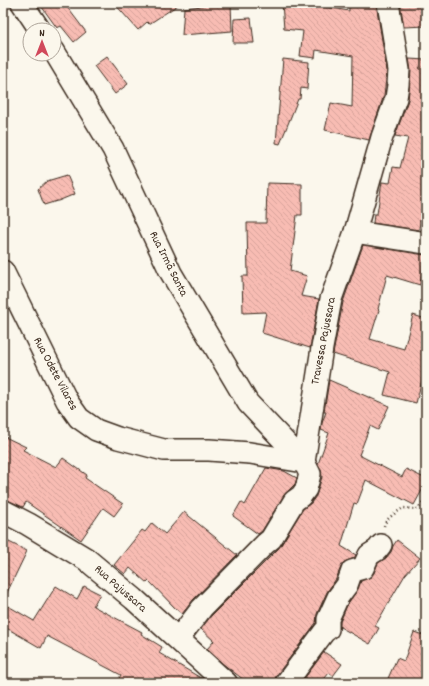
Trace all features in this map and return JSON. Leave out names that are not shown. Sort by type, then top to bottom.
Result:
[{"type":"main road","name":"Rua Pajussara","points":[[3,511],[28,524],[86,559],[226,683]]},
{"type":"street","points":[[22,3],[35,22]]},
{"type":"street","name":"Travessa Pajussara","points":[[178,639],[202,608],[271,538],[288,509],[306,489],[310,474],[304,462],[329,305],[355,232],[382,137],[396,98],[399,70],[388,3]]},
{"type":"street","name":"Rua Irmã Santa","points":[[61,62],[113,149],[171,272],[239,389],[248,403],[304,462]]},
{"type":"street","points":[[355,232],[426,243]]},
{"type":"street","name":"Rua Odete Vilares","points":[[3,271],[67,401],[79,418],[96,430],[118,438],[164,450],[209,450],[250,453],[304,462]]},
{"type":"street","points":[[286,683],[324,632],[328,629],[328,619],[338,597],[347,585],[352,571],[363,568],[369,555],[377,550],[380,544]]},
{"type":"path","points":[[380,544],[385,523],[403,508],[418,509],[426,499]]},
{"type":"building","points":[[39,3],[64,3],[86,32],[74,42],[62,27],[62,22],[53,22]]},
{"type":"building","points":[[114,3],[181,3],[149,24],[147,22],[138,30]]},
{"type":"building","points":[[231,3],[232,31],[182,35],[184,8]]},
{"type":"building","points":[[282,3],[303,3],[349,11],[349,4],[376,3],[387,71],[384,95],[369,140],[325,130],[331,103],[352,107],[353,56],[316,50],[315,58],[300,56],[303,31],[284,29]]},
{"type":"building","points":[[400,3],[426,3],[426,26],[404,27]]},
{"type":"building","points":[[251,18],[254,43],[233,43],[234,19]]},
{"type":"building","points":[[107,56],[128,84],[115,94],[94,66]]},
{"type":"building","points":[[283,59],[309,62],[307,89],[301,88],[300,99],[298,99],[280,144],[276,143]]},
{"type":"building","points":[[409,59],[426,60],[426,203],[423,221],[420,220],[419,230],[373,223],[374,214],[377,214],[382,182],[390,183],[393,167],[400,168],[408,138],[395,136],[408,100],[411,71]]},
{"type":"building","points":[[67,175],[75,194],[44,205],[38,189],[47,181]]},
{"type":"building","points":[[267,183],[302,184],[302,215],[297,215],[290,271],[307,276],[301,296],[319,299],[310,348],[262,333],[266,312],[243,313],[242,276],[248,276],[247,223],[266,223]]},
{"type":"building","points":[[363,245],[425,255],[420,285],[387,275],[379,310],[370,339],[404,349],[413,315],[426,319],[426,365],[416,403],[384,395],[390,372],[333,354],[343,302]]},
{"type":"building","points":[[329,380],[389,406],[378,430],[370,426],[359,455],[402,477],[406,469],[426,479],[426,483],[414,505],[366,480],[357,504],[354,503],[341,546],[356,555],[354,558],[344,562],[336,579],[327,592],[317,614],[316,623],[276,676],[274,683],[248,683],[223,664],[207,649],[214,641],[201,629],[211,616],[279,548],[303,509],[311,503],[316,496],[322,477],[321,469],[318,464],[329,433],[321,430],[326,412],[324,412]]},
{"type":"building","points":[[3,436],[26,447],[23,450],[56,467],[63,458],[87,475],[85,478],[123,504],[114,516],[103,508],[81,540],[26,502],[23,507],[3,498]]},
{"type":"building","points":[[266,468],[284,471],[297,478],[295,484],[284,495],[262,531],[258,534],[233,516],[241,502],[245,505]]},
{"type":"building","points":[[184,512],[237,555],[193,600],[182,614],[149,581],[147,583],[130,568],[125,574],[114,565],[142,530],[145,532],[152,523],[165,534]]},
{"type":"building","points":[[3,539],[27,551],[3,601]]},
{"type":"building","points":[[397,540],[420,558],[405,575],[375,626],[379,628],[370,644],[340,627],[340,622],[348,603],[358,589],[361,581],[371,577],[378,563],[386,558],[391,552]]},
{"type":"building","points":[[56,586],[77,599],[84,586],[100,594],[93,606],[142,632],[141,634],[162,647],[159,653],[207,683],[116,683],[121,675],[47,636],[41,648],[3,626],[3,603],[34,621]]},
{"type":"building","points":[[414,632],[426,636],[426,683],[386,683],[397,658],[404,661]]},
{"type":"building","points":[[324,652],[342,664],[333,676],[329,673],[321,683],[301,683]]}]
